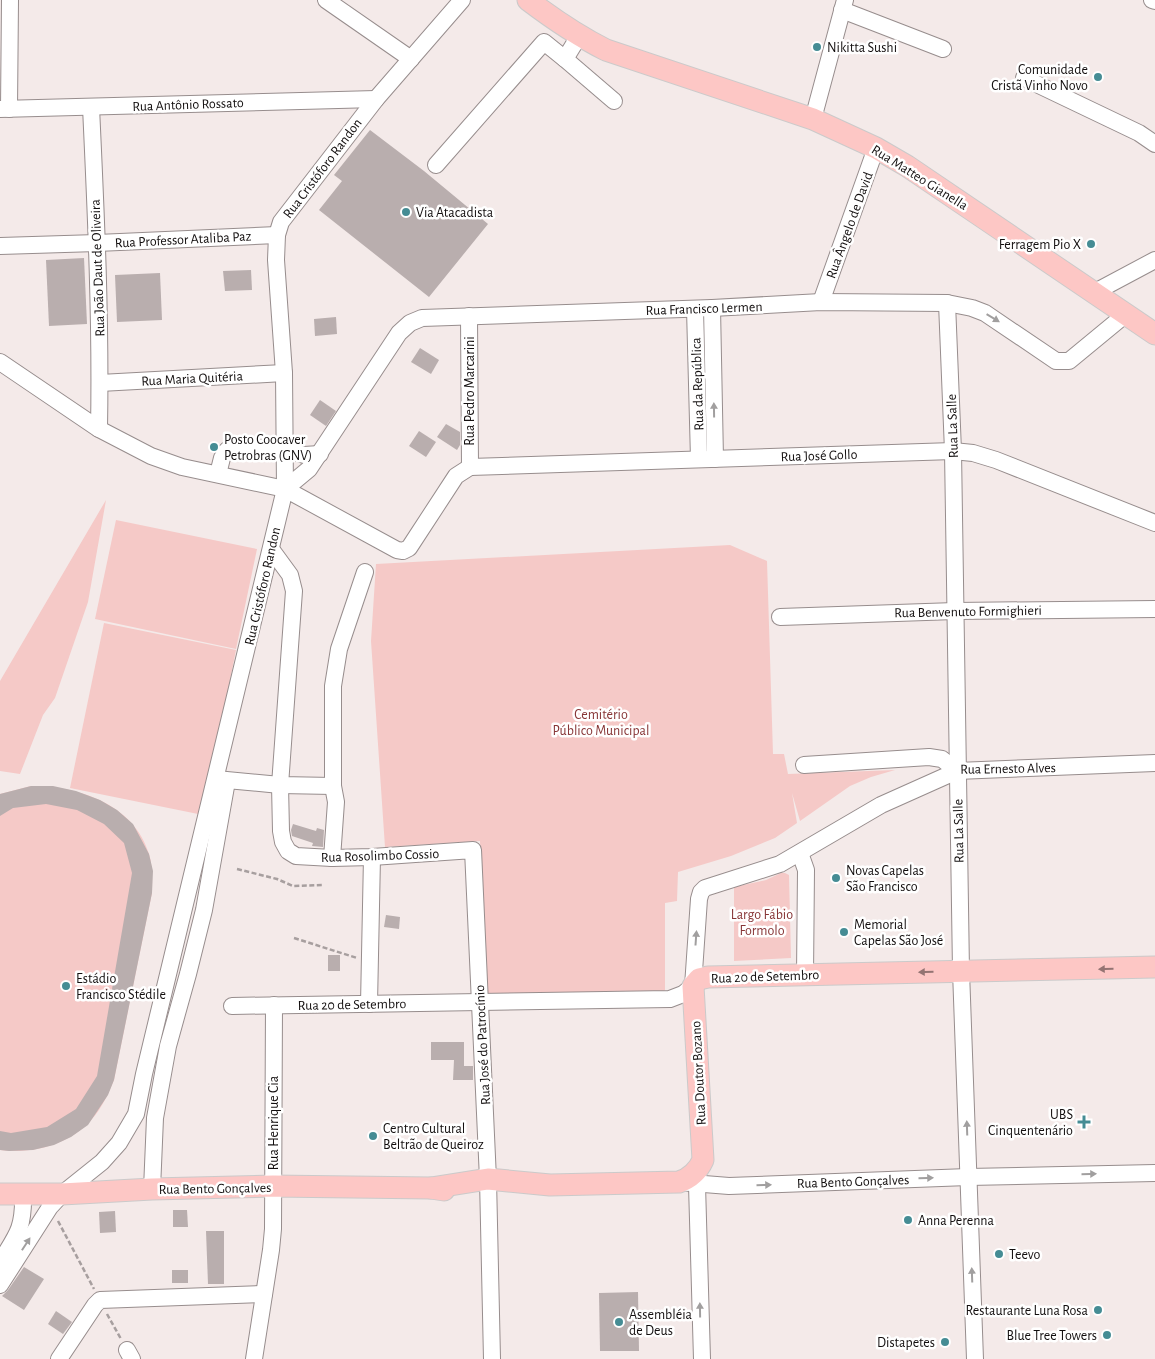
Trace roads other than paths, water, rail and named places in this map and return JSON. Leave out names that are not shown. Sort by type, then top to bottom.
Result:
[{"type":"main road","name":"Rua Matteo Gianella","points":[[528,0],[559,24],[606,50],[813,119],[876,148],[907,166],[1155,334]]},
{"type":"main road","name":"Rua 20 de Setembro","points":[[693,986],[699,979],[708,977],[1155,968]]},
{"type":"main road","name":"Rua Doutor Bozano","points":[[693,986],[702,1160]]},
{"type":"main road","points":[[688,1184],[687,1179],[699,1169],[702,1160]]},
{"type":"main road","name":"Rua Bento Gonçalves","points":[[0,1194],[23,1193],[56,1200],[152,1189],[273,1186],[430,1188],[459,1193],[488,1186],[518,1191],[550,1185],[688,1184]]},
{"type":"street","points":[[4,109],[10,0]]},
{"type":"street","points":[[326,0],[411,59]]},
{"type":"street","name":"Rua Cristóforo Randon","points":[[0,1285],[56,1200],[102,1162],[119,1143],[136,1114],[144,1074],[221,780],[285,489],[284,373],[276,260],[277,235],[281,222],[376,99],[462,0]]},
{"type":"street","points":[[813,119],[844,5],[943,49]]},
{"type":"street","points":[[565,59],[579,36]]},
{"type":"street","points":[[436,165],[544,42],[614,101]]},
{"type":"street","points":[[1024,78],[1139,133],[1155,144]]},
{"type":"street","name":"Rua Antônio Rossato","points":[[4,109],[376,99]]},
{"type":"street","name":"Rua João Daut de Oliveira","points":[[92,106],[97,243],[99,429]]},
{"type":"street","name":"Rua Ângelo de David","points":[[821,302],[876,148]]},
{"type":"street","name":"Rua Professor Ataliba Paz","points":[[0,246],[277,235]]},
{"type":"street","points":[[1095,292],[1155,260]]},
{"type":"street","name":"Rua Francisco Lermen","points":[[285,489],[309,469],[320,454],[399,333],[410,323],[422,318],[712,308],[821,302],[947,303],[972,308],[985,313],[1056,361],[1063,362],[1069,361],[1126,314]]},
{"type":"street","name":"Rua La Salle","points":[[947,303],[953,450],[961,972],[975,1359]]},
{"type":"street","name":"Rua da República","points":[[695,308],[707,459]]},
{"type":"street","name":"Rua da República","points":[[707,459],[712,308]]},
{"type":"street","name":"Rua Pedro Marcarini","points":[[469,316],[470,466]]},
{"type":"street","points":[[0,362],[99,429],[151,456],[182,467],[285,489],[389,547],[403,551],[409,548],[456,476],[470,466]]},
{"type":"street","name":"Rua Maria Quitéria","points":[[100,383],[284,373]]},
{"type":"street","points":[[218,474],[226,450],[243,448],[286,449],[304,455],[320,454]]},
{"type":"street","name":"Rua José Gollo","points":[[470,466],[953,450],[973,453],[996,460],[1155,523]]},
{"type":"street","points":[[271,549],[290,575],[294,591],[280,785]]},
{"type":"street","points":[[332,858],[336,802],[333,786],[333,686],[339,649],[365,572]]},
{"type":"street","name":"Rua Benvenuto Formighieri","points":[[780,617],[954,611],[1155,610]]},
{"type":"street","name":"Rua Ernesto Alves","points":[[804,765],[930,757],[942,759],[957,771],[1155,763]]},
{"type":"street","points":[[693,986],[701,892],[705,888],[780,864],[881,805],[957,771]]},
{"type":"street","points":[[152,1189],[155,1118],[168,1046],[204,910],[221,780],[280,785],[333,786]]},
{"type":"street","name":"Rua Rosolimbo Cossio","points":[[280,785],[283,842],[288,852],[296,856],[332,858],[372,857],[473,850]]},
{"type":"street","name":"Rua José do Patrocínio","points":[[473,850],[488,1186],[492,1359]]},
{"type":"street","points":[[800,853],[806,870],[805,975]]},
{"type":"street","points":[[369,1004],[372,857]]},
{"type":"street","name":"Rua 20 de Setembro","points":[[232,1006],[670,999],[683,994],[693,986]]},
{"type":"street","name":"Rua Henrique Cia","points":[[254,1359],[273,1228],[274,1005]]},
{"type":"street","points":[[702,1160],[714,1176],[729,1186]]},
{"type":"street","name":"Rua Bento Gonçalves","points":[[688,1184],[729,1186],[968,1176],[1155,1173]]},
{"type":"street","points":[[688,1184],[702,1359]]},
{"type":"street","points":[[0,1262],[21,1226],[24,1213],[23,1193]]},
{"type":"street","points":[[58,1359],[100,1300],[264,1294]]},
{"type":"place","name":"Nikitta Sushi","points":[[817,47]]},
{"type":"place","name":"Comunidade Cristã Vinho Novo","points":[[1098,77]]},
{"type":"place","name":"Via Atacadista","points":[[406,212]]},
{"type":"place","name":"Ferragem Pio X","points":[[1091,244]]},
{"type":"place","name":"Posto Coocaver Petrobras (GNV)","points":[[214,447]]},
{"type":"place","name":"Novas Capelas São Francisco","points":[[836,878]]},
{"type":"place","name":"Memorial Capelas São José","points":[[844,932]]},
{"type":"place","name":"Estádio Francisco Stédile","points":[[66,986]]},
{"type":"place","name":"UBS Cinquentenário","points":[[1084,1122]]},
{"type":"place","name":"Centro Cultural Beltrão de Queiroz","points":[[373,1136]]},
{"type":"place","name":"Anna Perenna","points":[[908,1220]]},
{"type":"place","name":"Teevo","points":[[999,1254]]},
{"type":"place","name":"Restaurante Luna Rosa","points":[[1098,1310]]},
{"type":"place","name":"Assembléia de Deus","points":[[619,1322]]},
{"type":"place","name":"Blue Tree Towers","points":[[1107,1335]]},
{"type":"place","name":"Distapetes","points":[[945,1342]]},
{"type":"park label","name":"Cemitério Público Municipal","points":[[601,722]]},
{"type":"park label","name":"Largo Fábio Formolo","points":[[762,922]]}]
